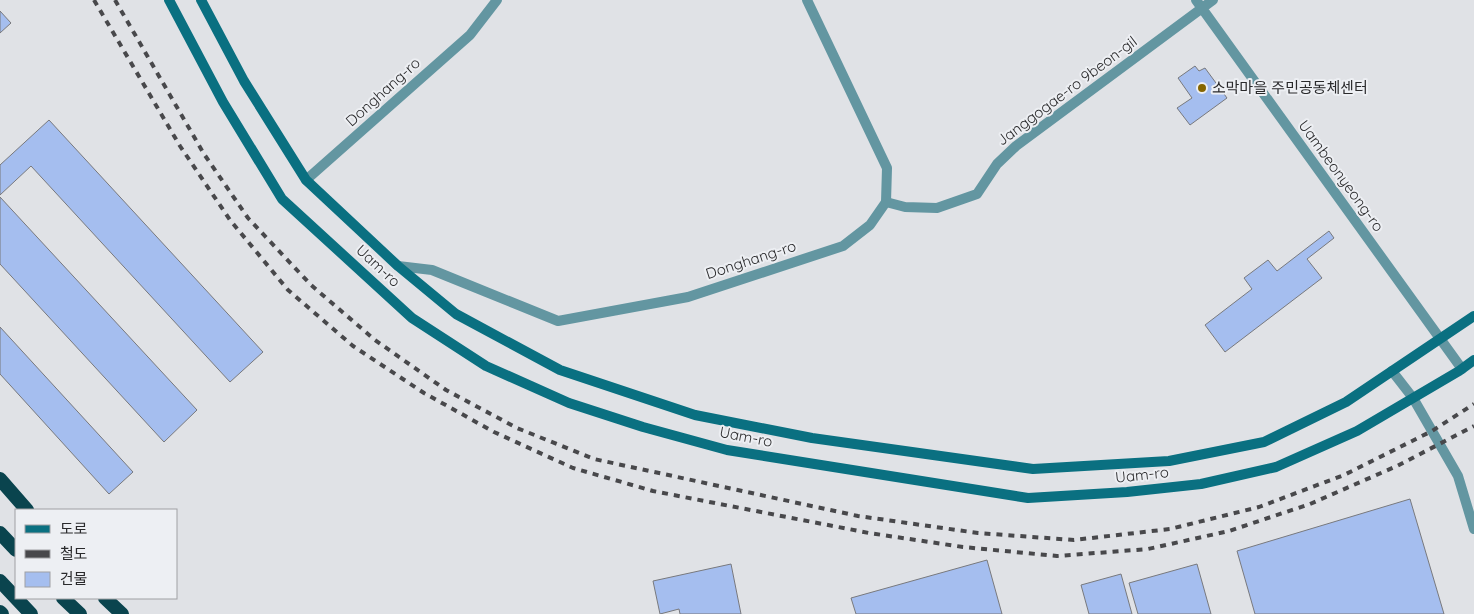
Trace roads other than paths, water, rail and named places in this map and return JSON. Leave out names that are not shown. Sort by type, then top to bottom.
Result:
[{"type":"highway","points":[[0,479],[26,509]]},
{"type":"highway","points":[[0,532],[15,549]]},
{"type":"highway","points":[[0,581],[15,597]]},
{"type":"highway","points":[[17,599],[31,614]]},
{"type":"highway","points":[[64,599],[80,614]]},
{"type":"highway","points":[[107,599],[122,614]]},
{"type":"main road","name":"Uam-ro","points":[[168,0],[223,102],[282,199],[412,318],[486,366],[569,403],[634,424],[727,450],[1028,498],[1127,492],[1201,484],[1276,467],[1358,431],[1474,360]]},
{"type":"main road","name":"Uam-ro","points":[[201,0],[244,81],[306,180],[398,266],[456,314],[560,370],[695,415],[812,438],[1033,469],[1169,461],[1264,442],[1346,402],[1474,316]]},
{"type":"street","name":"Donghang-ro","points":[[306,180],[470,35],[497,0]]},
{"type":"street","points":[[807,0],[887,168],[886,202]]},
{"type":"street","name":"Janggogae-ro 9beon-gil","points":[[886,202],[905,207],[937,208],[978,194],[997,164],[1016,146],[1199,4],[1213,0]]},
{"type":"street","name":"Uambeonyeong-ro","points":[[1199,4],[1462,369]]},
{"type":"street","name":"Donghang-ro","points":[[398,266],[432,270],[558,321],[688,297],[843,246],[870,225],[886,202]]},
{"type":"street","points":[[1392,371],[1413,398],[1458,476],[1474,529]]},
{"type":"railway","points":[[94,0],[180,146],[230,220],[288,290],[353,346],[424,393],[494,432],[573,468],[653,491],[869,533],[963,547],[1057,556],[1148,549],[1229,531],[1310,504],[1397,466],[1474,426]]},
{"type":"railway","points":[[115,0],[204,154],[248,218],[311,285],[375,340],[446,390],[517,428],[594,459],[858,516],[978,533],[1074,540],[1170,529],[1259,507],[1344,475],[1432,431],[1474,404]]},
{"type":"place","name":"소막마을 주민공동체센터","points":[[1202,88]]}]
